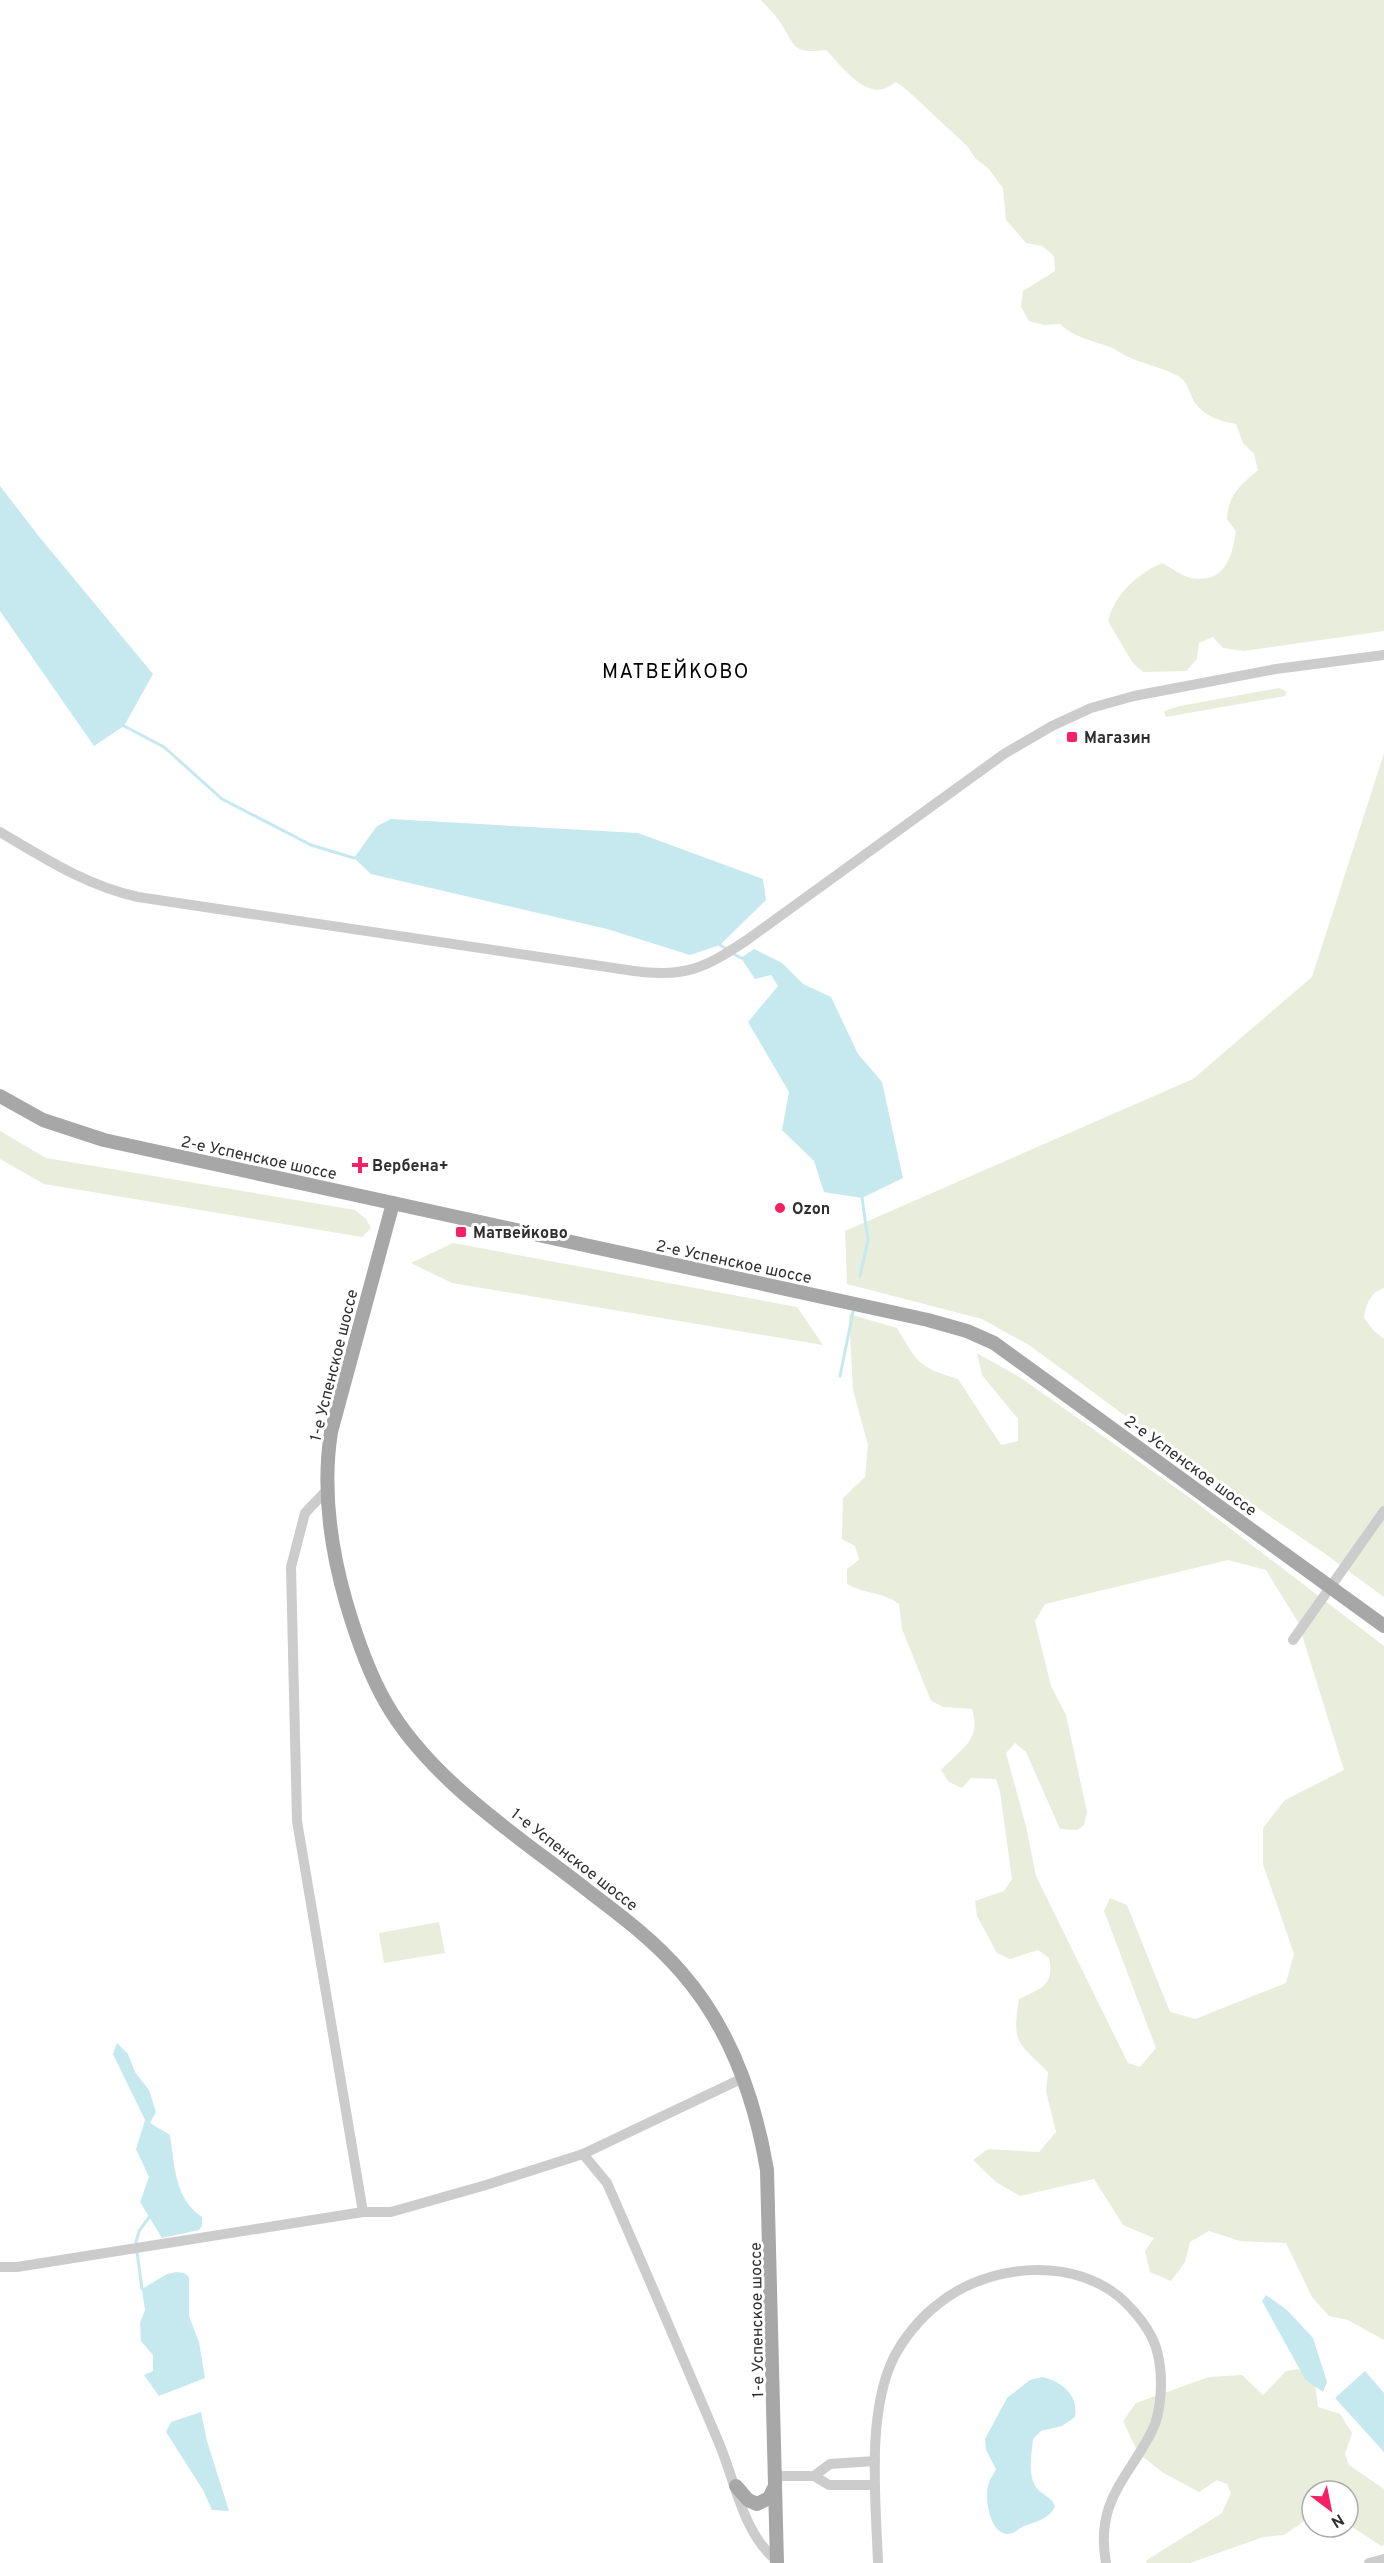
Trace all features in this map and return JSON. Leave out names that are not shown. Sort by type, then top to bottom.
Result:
[{"type":"main road","name":"2-е Успенское шоссе","points":[[0,1096],[43,1120],[104,1140],[928,1320],[967,1331],[994,1343],[1384,1626]]},
{"type":"main road","name":"1-е Успенское шоссе","points":[[393,1203],[331,1432],[326,1463],[326,1491],[339,1575],[350,1615],[386,1703],[441,1772],[490,1815],[626,1920],[668,1957],[697,1992],[730,2047],[755,2111],[767,2170],[776,2562]]},
{"type":"main road","points":[[736,2486],[748,2500],[757,2504],[769,2498],[775,2481]]},
{"type":"street","points":[[0,832],[80,878],[111,891],[138,897],[647,973],[682,972],[716,961],[1004,754],[1052,726],[1091,708],[1134,696],[1276,669],[1384,654]]},
{"type":"street","points":[[326,1491],[305,1513],[291,1567],[297,1821],[363,2212]]},
{"type":"street","points":[[1293,1640],[1384,1511]]},
{"type":"street","points":[[0,2267],[17,2267],[363,2212],[391,2212],[486,2186],[583,2154],[743,2078]]},
{"type":"street","points":[[583,2154],[607,2183],[736,2486],[753,2533],[764,2550],[776,2562]]},
{"type":"street","points":[[878,2563],[875,2461],[882,2390],[894,2357],[914,2328],[937,2304],[963,2288],[989,2277],[1021,2271],[1051,2271],[1078,2276],[1101,2285],[1119,2296],[1137,2314],[1158,2355],[1159,2412],[1152,2431],[1110,2498],[1104,2529],[1106,2563]]},
{"type":"street","points":[[775,2481],[814,2475],[830,2464],[875,2461]]},
{"type":"street","points":[[814,2475],[829,2485],[875,2485]]},
{"type":"street","points":[[1369,2563],[1384,2559]]},
{"type":"green space","points":[[761,0],[1384,0],[1384,631],[1243,651],[1223,648],[1213,637],[1199,643],[1197,659],[1186,671],[1143,672],[1132,662],[1108,621],[1116,602],[1136,579],[1162,563],[1191,578],[1203,579],[1219,573],[1229,559],[1236,531],[1227,519],[1230,503],[1241,486],[1258,470],[1254,454],[1243,443],[1236,424],[1219,420],[1199,408],[1187,385],[1178,376],[1077,336],[1060,324],[1044,325],[1029,321],[1021,307],[1023,291],[1055,271],[1054,256],[1042,246],[1026,243],[1006,220],[1003,188],[988,168],[896,82],[883,89],[875,90],[859,83],[826,50],[800,49],[792,42],[778,19]]},
{"type":"green space","points":[[1279,688],[1287,692],[1285,696],[1166,717],[1164,711],[1180,706]]},
{"type":"green space","points":[[1384,753],[1384,1288],[1369,1300],[1364,1318],[1384,1339],[1384,1597],[1324,1553],[1173,1451],[1029,1345],[982,1319],[847,1284],[845,1231],[1193,1079],[1312,977]]},
{"type":"green space","points":[[0,1131],[46,1158],[355,1210],[366,1219],[371,1228],[362,1237],[44,1184],[0,1159]]},
{"type":"green space","points":[[453,1243],[797,1307],[823,1345],[452,1283],[411,1263]]},
{"type":"green space","points":[[849,1314],[897,1328],[920,1362],[935,1371],[958,1379],[1001,1445],[1018,1441],[1018,1419],[982,1375],[977,1353],[1021,1378],[1193,1500],[1384,1646],[1384,2340],[1348,2320],[1329,2316],[1312,2297],[1286,2243],[1240,2241],[1209,2231],[1190,2242],[1185,2262],[1171,2281],[1150,2272],[1145,2251],[1154,2238],[1123,2225],[1094,2179],[1020,2196],[996,2182],[973,2160],[988,2149],[1039,2152],[1056,2132],[1046,2091],[1048,2072],[1023,2047],[1019,2041],[1016,2025],[1019,1999],[1040,1989],[1048,1980],[1049,1958],[1038,1950],[1010,1959],[997,1953],[977,1916],[975,1901],[1004,1891],[1012,1879],[1000,1792],[996,1779],[971,1778],[962,1788],[949,1782],[941,1770],[962,1750],[972,1736],[974,1720],[972,1709],[944,1707],[931,1701],[902,1629],[899,1604],[887,1597],[847,1584],[847,1569],[859,1560],[855,1546],[842,1539],[843,1498],[865,1477],[868,1445],[853,1390]],"holes":[[[1228,1560],[1266,1570],[1298,1622],[1344,1770],[1285,1800],[1263,1828],[1263,1864],[1294,1954],[1286,1983],[1195,2019],[1170,2012],[1127,1905],[1110,1898],[1104,1911],[1156,2048],[1140,2067],[1128,2063],[1036,1876],[1026,1826],[1006,1753],[1015,1743],[1026,1752],[1060,1829],[1077,1830],[1084,1825],[1087,1812],[1066,1715],[1051,1686],[1035,1621],[1045,1604]]]},
{"type":"green space","points":[[439,1922],[445,1953],[384,1963],[379,1933]]},
{"type":"green space","points":[[1297,2369],[1314,2375],[1318,2407],[1340,2414],[1352,2433],[1345,2454],[1349,2465],[1384,2489],[1384,2545],[1381,2546],[1360,2532],[1360,2479],[1300,2479],[1300,2524],[1284,2535],[1263,2537],[1190,2563],[1146,2563],[1147,2560],[1222,2513],[1231,2493],[1227,2484],[1217,2480],[1199,2492],[1162,2472],[1138,2453],[1123,2421],[1136,2403],[1209,2377],[1242,2375],[1263,2395],[1286,2371]]},
{"type":"water","points":[[0,486],[153,674],[124,726],[94,746],[0,611]]},
{"type":"water","points":[[391,819],[638,833],[763,879],[766,900],[720,945],[690,955],[607,929],[371,874],[354,858],[377,826]]},
{"type":"water","points":[[754,949],[782,963],[803,984],[831,997],[858,1054],[882,1082],[903,1178],[862,1198],[824,1192],[814,1161],[782,1130],[789,1092],[748,1022],[778,986],[771,975],[755,979],[741,958]]},
{"type":"water","points":[[117,2043],[128,2054],[135,2072],[149,2090],[156,2112],[150,2123],[170,2135],[175,2170],[181,2191],[186,2201],[202,2217],[202,2226],[199,2230],[162,2238],[140,2202],[149,2177],[136,2149],[145,2120],[113,2054]]},
{"type":"water","points":[[184,2273],[189,2277],[189,2316],[199,2342],[205,2378],[159,2396],[144,2375],[153,2371],[153,2355],[141,2341],[140,2323],[145,2310],[142,2289],[167,2274]]},
{"type":"water","points":[[1266,2295],[1287,2310],[1313,2338],[1327,2382],[1323,2392],[1305,2379],[1262,2301]]},
{"type":"water","points":[[1365,2371],[1384,2393],[1384,2452],[1335,2398]]},
{"type":"water","points":[[1042,2377],[1056,2382],[1068,2391],[1076,2409],[1075,2417],[1062,2426],[1041,2431],[1033,2439],[1031,2463],[1033,2482],[1055,2507],[1045,2517],[1007,2534],[996,2527],[990,2514],[987,2499],[988,2486],[996,2469],[986,2450],[985,2439],[1007,2398],[1030,2380]]},
{"type":"water","points":[[201,2412],[207,2441],[229,2511],[212,2510],[203,2490],[166,2432],[171,2422]]},
{"type":"waterway","points":[[124,726],[164,747],[222,799],[311,845],[354,858]]},
{"type":"waterway","points":[[720,945],[727,949]]},
{"type":"waterway","points":[[732,953],[741,958]]},
{"type":"waterway","points":[[860,1276],[868,1240],[862,1198]]},
{"type":"waterway","points":[[840,1376],[853,1312]]},
{"type":"waterway","points":[[136,2242],[139,2231],[150,2216]]},
{"type":"waterway","points":[[137,2252],[142,2289]]},
{"type":"place","name":"Магазин","points":[[1072,737]]},
{"type":"place","name":"Вербена+","points":[[360,1165]]},
{"type":"place","name":"Ozon","points":[[780,1208]]},
{"type":"place","name":"Матвейково","points":[[461,1232]]},
{"type":"district","name":"МАТВЕЙКОВО","points":[[676,671]]}]
